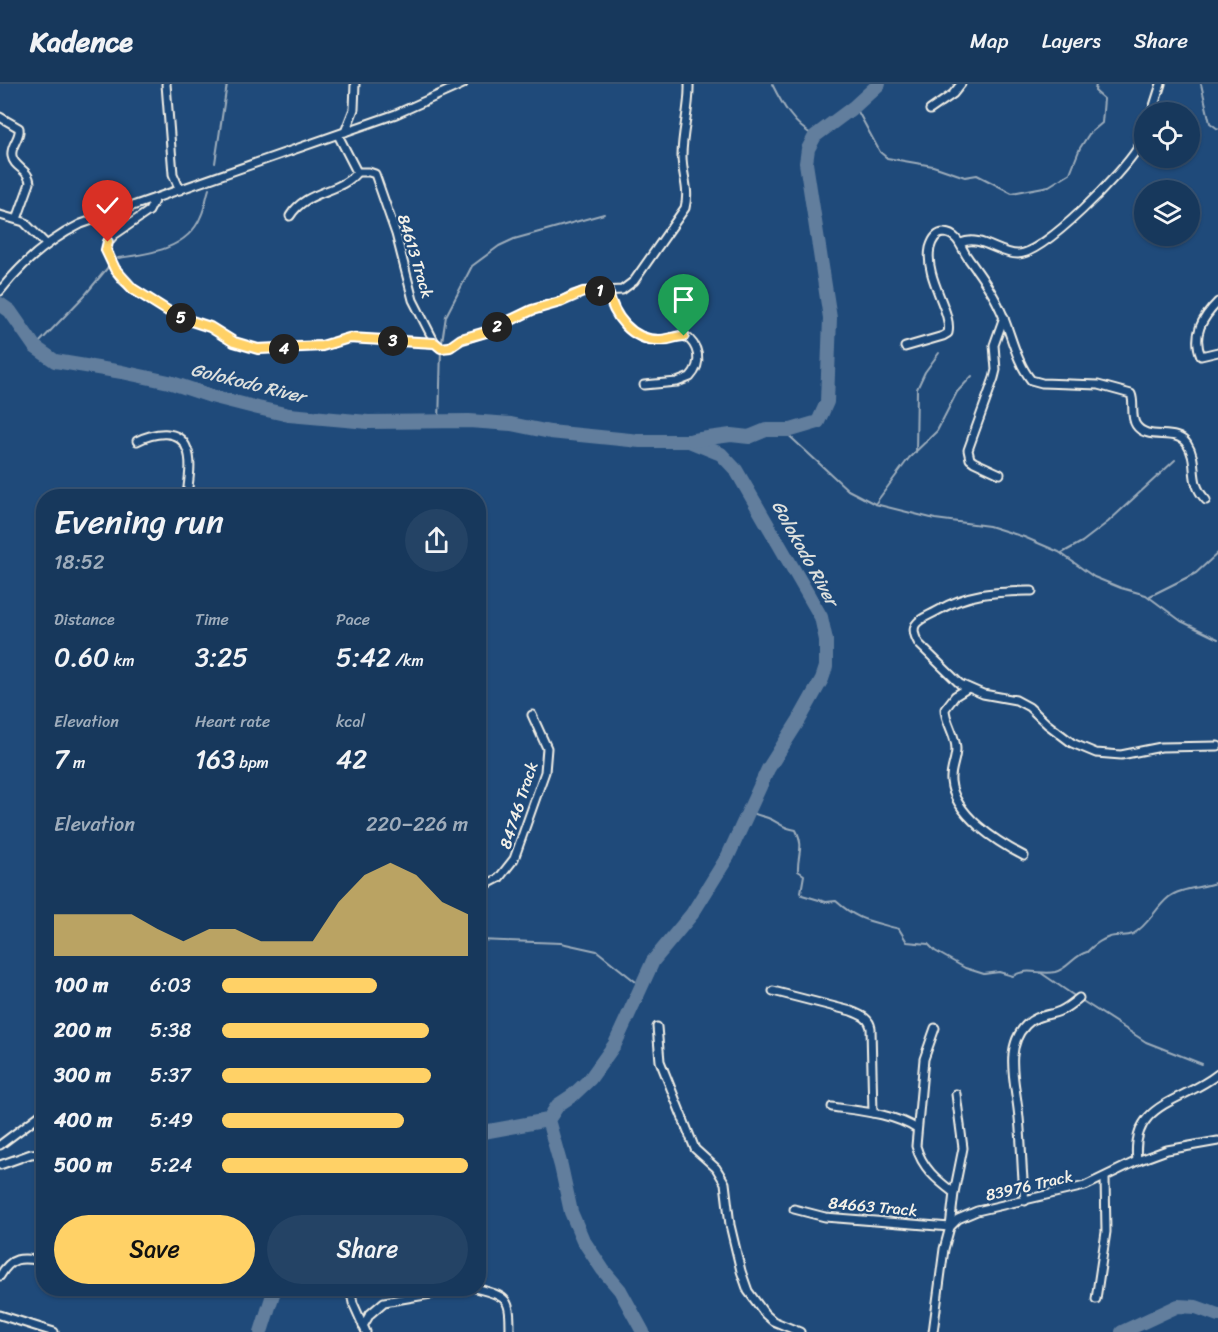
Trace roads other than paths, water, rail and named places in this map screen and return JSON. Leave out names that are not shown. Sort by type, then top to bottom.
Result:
[{"type":"street","points":[[166,84],[173,174],[180,190]]},
{"type":"street","points":[[290,216],[302,202],[313,195],[346,183],[357,172],[342,133],[354,109],[355,84]]},
{"type":"street","points":[[0,291],[46,244],[81,224],[420,105],[463,84]]},
{"type":"street","points":[[155,199],[148,211],[114,235],[108,242],[106,250],[123,280],[133,289],[176,316],[202,324],[234,342],[258,349],[322,346],[349,338],[435,343],[441,348],[450,347],[461,339],[486,332],[532,310],[583,292],[622,290],[628,287],[662,243],[685,208],[688,196],[682,155],[689,107],[689,84]]},
{"type":"street","points":[[930,110],[953,94],[961,84]]},
{"type":"street","points":[[1155,102],[1161,84]]},
{"type":"street","points":[[0,117],[19,128],[19,136],[12,150],[12,156],[30,177],[17,219]]},
{"type":"street","points":[[961,243],[974,240],[1013,253],[1030,250],[1064,226],[1092,201],[1134,154]]},
{"type":"street","name":"84613 Track","points":[[357,172],[375,174],[396,234],[413,300],[435,343]]},
{"type":"street","points":[[0,215],[17,219],[31,227],[46,244]]},
{"type":"street","points":[[905,348],[948,333],[947,320],[929,266],[929,251],[934,238],[941,233],[950,234],[961,243],[968,258],[987,283],[1004,318],[1020,364],[1031,380],[1038,383],[1098,385],[1130,393],[1133,397],[1133,416],[1136,426],[1149,432],[1183,439],[1191,453],[1196,488],[1206,500]]},
{"type":"street","points":[[608,291],[611,306],[617,318],[630,329],[652,340],[686,336],[696,350],[698,361],[690,377],[677,382],[644,385]]},
{"type":"street","points":[[1218,302],[1198,329],[1196,339],[1196,346],[1201,356],[1218,352]]},
{"type":"street","points":[[1000,474],[970,459],[968,450],[994,378],[994,345],[1004,318]]},
{"type":"street","points":[[137,441],[161,433],[184,443],[188,449],[189,458],[187,489]]},
{"type":"street","points":[[1032,591],[990,592],[964,597],[922,616],[914,634],[919,644],[950,676],[968,688],[1023,703],[1060,735],[1096,753],[1121,755],[1161,747],[1218,746]]},
{"type":"street","points":[[968,688],[955,696],[945,709],[956,751],[951,774],[952,789],[968,815],[981,828],[997,842],[1024,856]]},
{"type":"street","name":"84746 Track","points":[[486,885],[500,878],[514,859],[545,772],[547,748],[532,715]]},
{"type":"street","points":[[773,991],[850,1011],[868,1020],[871,1028],[873,1113]]},
{"type":"street","points":[[1025,1201],[1018,1109],[1013,1076],[1014,1053],[1018,1036],[1034,1018],[1060,1011],[1079,998]]},
{"type":"street","points":[[657,1028],[658,1047],[664,1070],[695,1149],[716,1168],[725,1183],[741,1271],[748,1291],[773,1321],[800,1332]]},
{"type":"street","points":[[935,1028],[924,1059],[916,1146],[919,1157],[927,1169],[954,1193]]},
{"type":"street","points":[[1137,1161],[1137,1137],[1148,1116],[1165,1103],[1206,1084],[1218,1074]]},
{"type":"street","points":[[933,1332],[937,1293],[963,1148],[956,1094]]},
{"type":"street","points":[[832,1107],[873,1113],[901,1121],[917,1129]]},
{"type":"street","points":[[0,1144],[36,1118]]},
{"type":"street","name":"83976 Track","points":[[950,1227],[958,1219],[978,1211],[1085,1186],[1137,1161],[1178,1148],[1218,1141]]},
{"type":"street","points":[[0,1165],[36,1154]]},
{"type":"street","points":[[1096,1299],[1106,1232],[1105,1178]]},
{"type":"street","name":"84663 Track","points":[[794,1209],[825,1217],[950,1227]]},
{"type":"street","points":[[0,1276],[6,1266],[17,1259],[36,1260]]},
{"type":"street","points":[[486,1292],[507,1301],[510,1310],[510,1332]]},
{"type":"street","points":[[352,1296],[364,1329]]},
{"type":"street","points":[[364,1329],[370,1314],[384,1302],[419,1296]]},
{"type":"street","points":[[0,1315],[54,1332]]},
{"type":"waterway","points":[[215,163],[227,84]]},
{"type":"waterway","points":[[772,84],[784,107],[801,126],[815,136]]},
{"type":"waterway","points":[[693,440],[731,435],[749,437],[766,430],[791,430],[818,422],[827,402],[830,318],[806,163],[808,149],[815,136],[855,106],[879,84]]},
{"type":"waterway","points":[[855,106],[880,152],[887,158],[933,166],[965,177],[977,175],[1012,193],[1049,186],[1070,173],[1080,148],[1089,134],[1102,123],[1104,99],[1095,91],[1096,84]]},
{"type":"waterway","points":[[1201,84],[1210,123],[1218,129]]},
{"type":"waterway","points":[[118,258],[154,252],[177,243],[187,236],[204,210],[209,189]]},
{"type":"waterway","points":[[439,423],[441,348],[446,316],[472,266],[499,246],[514,239],[604,214]]},
{"type":"waterway","points":[[35,347],[85,295],[109,266]]},
{"type":"waterway","name":"Golokodo River","points":[[0,304],[10,311],[35,347],[55,361],[169,382],[211,396],[289,415],[368,422],[469,421],[511,424],[550,432],[640,441],[689,441],[721,454],[736,470],[821,617],[826,640],[826,667],[822,679],[799,720],[768,769],[728,856],[692,914],[653,961],[615,1044],[590,1079],[558,1105],[548,1120],[571,1212],[583,1240],[620,1290],[643,1332]]},
{"type":"waterway","points":[[916,452],[917,389],[925,372],[939,353]]},
{"type":"waterway","points":[[875,504],[909,458],[937,431],[957,392],[972,376]]},
{"type":"waterway","points":[[783,430],[848,490],[875,504],[935,519],[989,526],[1024,537],[1059,552],[1094,577],[1146,595],[1181,621],[1218,639]]},
{"type":"waterway","points":[[1062,553],[1082,542],[1108,522],[1175,460]]},
{"type":"waterway","points":[[1150,596],[1196,573],[1218,553]]},
{"type":"waterway","points":[[749,810],[796,830],[800,846],[798,871],[804,875],[802,895],[826,902],[836,901],[858,917],[899,929],[907,942],[928,944],[935,951],[965,968],[984,974],[999,972],[1013,976],[1023,972],[1055,972],[1103,940],[1133,934],[1148,921],[1164,901],[1174,894],[1218,882]]},
{"type":"waterway","points":[[486,940],[561,943],[597,951],[641,986]]},
{"type":"waterway","points":[[1041,973],[1076,997]]},
{"type":"waterway","points":[[1081,1000],[1146,1042],[1202,1064]]},
{"type":"waterway","points":[[486,1132],[548,1120]]},
{"type":"waterway","points":[[261,1332],[272,1296]]},
{"type":"waterway","name":"Golokodo River","points":[[1122,1332],[1178,1306],[1196,1307],[1218,1315]]}]
